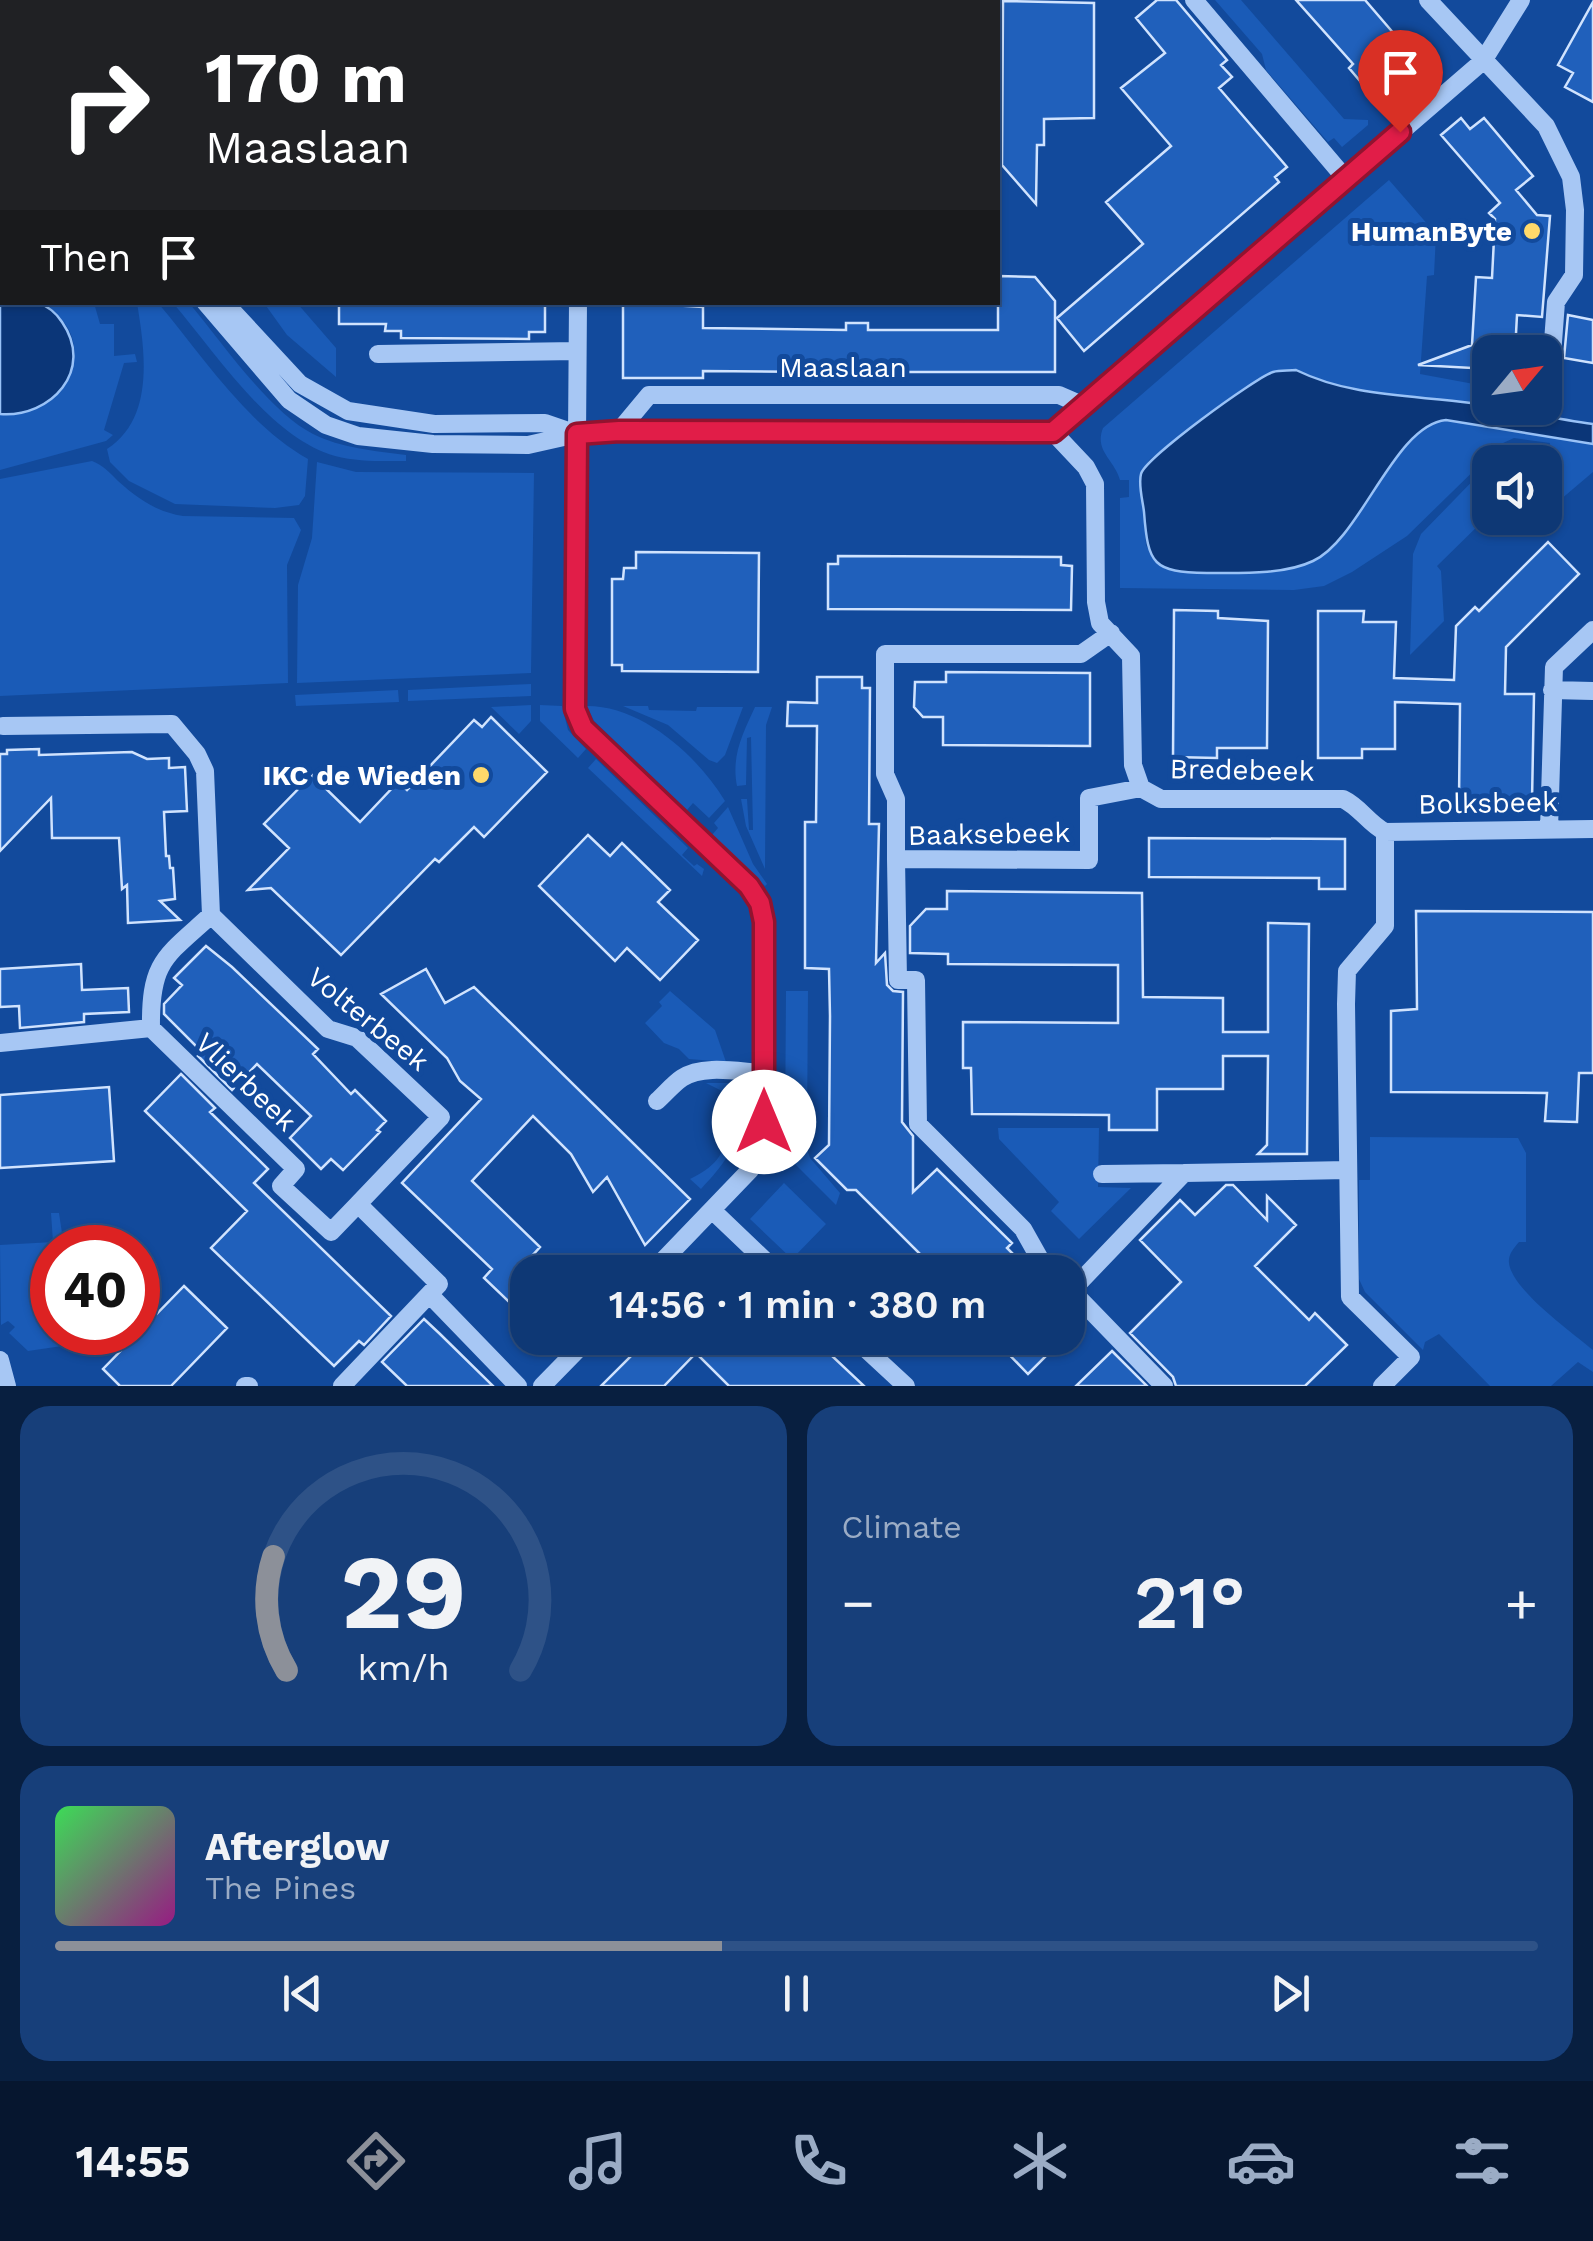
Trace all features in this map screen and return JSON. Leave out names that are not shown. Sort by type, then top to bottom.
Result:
[{"type":"street","points":[[1194,0],[1345,178]]},
{"type":"street","points":[[1428,0],[1482,61],[1521,97],[1554,138],[1584,213],[1574,275],[1556,302],[1554,335]]},
{"type":"street","points":[[208,305],[289,400],[326,425],[358,436],[433,444],[528,444],[619,431],[1053,432],[1482,61],[1521,0]]},
{"type":"street","points":[[1574,275],[1593,278]]},
{"type":"street","points":[[227,305],[300,384],[348,411],[434,424],[545,423],[577,434]]},
{"type":"street","points":[[578,305],[575,709],[583,728],[749,886],[760,903],[764,922],[763,1144],[750,1170],[669,1255]]},
{"type":"street","points":[[378,354],[577,351]]},
{"type":"street","name":"Maaslaan","points":[[619,431],[648,395],[1059,394],[1082,406]]},
{"type":"street","name":"Bredebeek","points":[[1053,432],[1086,467],[1095,484],[1096,602],[1100,623],[1125,647],[1133,668],[1133,765],[1141,788],[1161,799],[1343,798],[1384,832]]},
{"type":"street","points":[[1549,830],[1554,667],[1593,630]]},
{"type":"street","points":[[896,859],[896,798],[884,774],[885,654],[1082,654],[1111,633]]},
{"type":"street","points":[[1552,690],[1593,691]]},
{"type":"street","points":[[0,1042],[150,1028],[150,990],[162,960],[211,915],[205,772],[197,754],[172,724],[3,726]]},
{"type":"street","name":"Baaksebeek","points":[[1038,1255],[1023,1229],[918,1124],[916,980],[898,980],[896,859],[1089,860],[1089,798],[1141,788]]},
{"type":"street","name":"Bolksbeek","points":[[1384,832],[1593,829]]},
{"type":"street","points":[[1382,1386],[1412,1357],[1350,1297],[1347,971],[1385,926],[1384,832]]},
{"type":"street","name":"Volterbeek","points":[[211,915],[328,1028],[358,1038],[441,1117],[358,1204]]},
{"type":"street","name":"Vlierbeek","points":[[150,1028],[296,1169],[281,1186],[331,1232],[358,1204]]},
{"type":"street","points":[[657,1101],[692,1073],[764,1073]]},
{"type":"street","points":[[1102,1174],[1347,1170]]},
{"type":"street","points":[[1085,1273],[1184,1173]]},
{"type":"street","points":[[342,1386],[439,1284],[358,1204]]},
{"type":"street","points":[[713,1211],[759,1255]]},
{"type":"street","points":[[430,1295],[518,1386]]},
{"type":"street","points":[[1085,1306],[1160,1383]]},
{"type":"street","points":[[542,1386],[573,1355]]},
{"type":"street","points":[[872,1355],[906,1386]]},
{"type":"street","points":[[0,1360],[7,1386]]},
{"type":"shaded area","points":[[1215,0],[1241,0],[1344,119],[1368,120],[1368,125],[1342,147],[1334,138],[1328,142],[1266,70],[1262,54]]},
{"type":"shaded area","points":[[1389,180],[1436,234],[1434,275],[1427,276],[1420,374],[1472,384],[1472,404],[1381,394],[1317,380],[1296,370],[1271,372],[1150,459],[1140,475],[1146,545],[1155,562],[1175,571],[1301,566],[1328,552],[1413,436],[1423,426],[1441,420],[1593,444],[1593,472],[1562,498],[1562,445],[1514,438],[1499,445],[1472,445],[1472,473],[1407,536],[1324,586],[1294,590],[1120,588],[1120,498],[1129,497],[1129,480],[1120,480],[1103,449],[1103,428]]},
{"type":"shaded area","points":[[0,305],[45,306],[60,319],[71,340],[70,373],[51,399],[36,408],[0,414]]},
{"type":"shaded area","points":[[40,305],[95,305],[100,324],[114,324],[114,356],[135,354],[137,362],[124,363],[104,430],[113,435],[106,441],[0,470],[0,414],[26,411],[47,402],[72,370],[70,332],[57,315]]},
{"type":"shaded area","points":[[137,305],[160,305],[245,408],[308,459],[305,496],[299,505],[275,508],[175,504],[129,481],[110,462],[107,449],[122,436],[140,402],[142,342]]},
{"type":"shaded area","points":[[175,305],[191,305],[263,393],[296,424],[335,443],[406,455],[406,461],[335,456],[311,446],[288,432],[246,392]]},
{"type":"shaded area","points":[[265,305],[299,305],[336,348],[336,377],[287,335]]},
{"type":"shaded area","points":[[1296,370],[1360,390],[1472,404],[1472,424],[1446,420],[1427,427],[1410,441],[1347,530],[1313,561],[1275,571],[1233,573],[1164,567],[1151,554],[1148,544],[1141,474],[1180,436],[1273,372]]},
{"type":"shaded area","points":[[1562,418],[1593,424],[1593,444],[1477,425],[1562,425]]},
{"type":"shaded area","points":[[92,461],[140,499],[174,514],[294,518],[301,530],[287,565],[288,683],[0,696],[0,479]]},
{"type":"shaded area","points":[[317,462],[356,472],[534,473],[531,673],[297,683],[298,585],[312,538]]},
{"type":"shaded area","points":[[1472,482],[1472,532],[1437,566],[1441,571],[1444,621],[1410,655],[1413,554],[1421,534]]},
{"type":"shaded area","points":[[531,684],[531,696],[408,701],[408,690]]},
{"type":"shaded area","points":[[398,690],[399,702],[296,706],[295,695]]},
{"type":"shaded area","points":[[531,705],[531,721],[519,734],[491,707]]},
{"type":"shaded area","points":[[540,705],[562,706],[568,730],[586,749],[578,758],[540,721]]},
{"type":"shaded area","points":[[587,706],[628,714],[666,736],[699,767],[725,801],[709,818],[693,803],[687,810],[594,721]]},
{"type":"shaded area","points":[[623,706],[696,711],[697,707],[743,707],[725,755],[717,763],[668,725]]},
{"type":"shaded area","points":[[755,707],[772,707],[766,725],[765,869],[746,826],[741,799],[747,799],[749,830],[753,830],[751,737],[747,738],[746,785],[737,786],[736,775],[739,745]]},
{"type":"shaded area","points":[[596,759],[688,848],[682,855],[704,869],[702,876],[588,768]]},
{"type":"shaded area","points":[[728,807],[765,886],[712,835],[718,828],[714,823]]},
{"type":"shaded area","points":[[670,991],[715,1030],[726,1062],[689,1059],[679,1049],[664,1043],[645,1023]]},
{"type":"shaded area","points":[[786,991],[808,991],[807,1136],[785,1137]]},
{"type":"shaded area","points":[[706,1083],[740,1083],[740,1101],[730,1152],[701,1189],[690,1179],[715,1162],[726,1133],[724,1092]]},
{"type":"shaded area","points":[[998,1128],[1099,1128],[1098,1187],[1131,1188],[1079,1239],[1051,1211],[1059,1202],[999,1139]]},
{"type":"shaded area","points":[[1370,1137],[1518,1138],[1526,1153],[1526,1242],[1519,1242],[1509,1263],[1532,1298],[1593,1350],[1593,1372],[1578,1362],[1551,1386],[1490,1386],[1439,1334],[1425,1342],[1423,1350],[1365,1292],[1359,1279],[1359,1180],[1370,1180]]},
{"type":"shaded area","points":[[786,1145],[806,1146],[810,1158],[840,1193],[836,1205],[787,1156]]},
{"type":"shaded area","points":[[784,1183],[826,1224],[796,1255],[788,1255],[750,1219]]},
{"type":"shaded area","points":[[51,1213],[59,1213],[61,1225],[52,1225]]},
{"type":"shaded area","points":[[30,1243],[30,1351],[9,1333],[15,1327],[8,1321],[1,1325],[0,1245]]},
{"type":"building","points":[[1157,0],[1176,0],[1227,60],[1221,65],[1232,77],[1219,88],[1287,167],[1275,177],[1279,182],[1084,351],[1057,318],[1143,244],[1106,202],[1171,146],[1121,88],[1165,53],[1136,18]]},
{"type":"building","points":[[1296,0],[1365,0],[1426,71],[1383,108],[1349,68],[1353,64]]},
{"type":"building","points":[[1003,1],[1094,3],[1094,118],[1044,119],[1044,145],[1037,145],[1036,204],[1002,165]]},
{"type":"building","points":[[1593,2],[1593,102],[1565,87],[1573,73],[1558,65]]},
{"type":"building","points":[[1461,118],[1470,129],[1484,118],[1533,176],[1516,190],[1537,215],[1550,216],[1542,317],[1517,315],[1516,335],[1473,335],[1476,277],[1492,278],[1495,219],[1489,213],[1500,203],[1441,135]]},
{"type":"building","points":[[1000,276],[1035,277],[1055,301],[1055,372],[883,372],[883,366],[817,365],[817,372],[703,371],[703,378],[623,378],[623,305],[703,307],[703,328],[846,330],[846,323],[868,323],[868,330],[998,330]]},
{"type":"building","points":[[339,305],[545,305],[545,332],[529,332],[529,339],[401,338],[401,331],[385,331],[386,324],[339,324]]},
{"type":"building","points":[[1568,315],[1593,320],[1593,363],[1564,358]]},
{"type":"building","points":[[1472,345],[1472,368],[1418,365]]},
{"type":"building","points":[[1548,542],[1579,574],[1506,647],[1505,694],[1534,694],[1532,801],[1459,801],[1460,704],[1395,702],[1395,749],[1362,749],[1362,758],[1318,758],[1318,611],[1364,611],[1363,622],[1396,622],[1394,678],[1454,680],[1456,626],[1475,607],[1479,611]]},
{"type":"building","points":[[636,552],[759,553],[758,672],[622,671],[622,665],[612,665],[612,579],[623,579],[624,568],[636,568]]},
{"type":"building","points":[[838,556],[1061,557],[1061,565],[1072,566],[1071,610],[828,609],[828,564],[838,564]]},
{"type":"building","points":[[1174,610],[1218,611],[1218,618],[1268,621],[1267,748],[1217,748],[1217,758],[1173,757]]},
{"type":"building","points":[[946,672],[1090,673],[1090,746],[943,745],[943,717],[923,717],[914,707],[915,682],[946,682]]},
{"type":"building","points":[[817,677],[862,677],[862,688],[870,688],[869,824],[879,824],[876,963],[885,953],[887,985],[893,991],[903,992],[902,1122],[913,1136],[913,1192],[937,1169],[1012,1243],[1007,1248],[1014,1255],[921,1255],[856,1190],[847,1190],[815,1158],[829,1145],[830,1016],[829,969],[805,968],[805,822],[816,822],[817,726],[787,726],[788,702],[817,703]]},
{"type":"building","points":[[491,717],[547,772],[484,837],[474,827],[439,862],[435,859],[341,955],[271,888],[248,890],[289,848],[264,824],[312,775],[360,822],[398,782],[407,790],[474,720],[482,727]]},
{"type":"building","points":[[39,749],[39,755],[132,752],[147,759],[169,758],[169,768],[185,767],[187,811],[164,812],[166,856],[173,868],[175,899],[160,901],[180,920],[128,923],[127,885],[122,889],[119,838],[52,838],[51,798],[0,851],[0,754],[7,754],[7,750]]},
{"type":"building","points":[[588,835],[610,856],[622,843],[670,890],[658,902],[698,940],[660,980],[627,948],[615,961],[539,886]]},
{"type":"building","points":[[1149,838],[1345,839],[1345,889],[1319,889],[1319,878],[1149,877]]},
{"type":"building","points":[[947,891],[1142,893],[1143,997],[1223,998],[1223,1032],[1268,1032],[1268,923],[1309,924],[1307,1154],[1258,1154],[1267,1145],[1268,1056],[1223,1056],[1223,1089],[1157,1089],[1157,1130],[1109,1130],[1109,1115],[972,1114],[971,1068],[963,1068],[963,1022],[1118,1023],[1118,965],[948,964],[948,954],[910,953],[910,926],[926,909],[947,909]]},
{"type":"building","points":[[1416,911],[1593,912],[1593,1073],[1579,1073],[1577,1122],[1545,1121],[1547,1093],[1391,1092],[1391,1011],[1417,1009]]},
{"type":"building","points":[[206,946],[318,1049],[313,1054],[351,1094],[355,1090],[386,1121],[343,1170],[331,1159],[321,1169],[290,1138],[311,1116],[257,1064],[232,1090],[164,1014],[164,1004],[182,985],[174,978]]},
{"type":"building","points":[[81,964],[82,990],[128,988],[129,1012],[84,1014],[84,1022],[20,1028],[19,1006],[0,1007],[0,969]]},
{"type":"building","points":[[426,969],[445,1003],[474,987],[690,1199],[645,1245],[607,1177],[593,1192],[571,1154],[533,1116],[472,1181],[540,1247],[533,1255],[510,1255],[510,1303],[484,1278],[492,1269],[402,1183],[481,1099],[460,1081],[447,1058],[381,994]]},
{"type":"building","points":[[181,1074],[215,1108],[210,1112],[268,1169],[254,1183],[391,1316],[364,1345],[359,1341],[334,1366],[211,1248],[247,1211],[145,1111]]},
{"type":"building","points":[[109,1087],[114,1161],[0,1168],[0,1095]]},
{"type":"building","points":[[1226,1185],[1233,1185],[1267,1220],[1267,1196],[1296,1225],[1255,1266],[1309,1320],[1315,1313],[1347,1345],[1305,1386],[1176,1386],[1173,1377],[1130,1333],[1181,1282],[1140,1240],[1180,1200],[1195,1215]]},
{"type":"building","points":[[184,1286],[227,1328],[171,1386],[120,1386],[103,1369],[117,1355],[160,1355],[160,1311]]},
{"type":"building","points":[[424,1319],[493,1386],[407,1386],[382,1362]]},
{"type":"building","points":[[1112,1351],[1147,1386],[1076,1386]]},
{"type":"building","points":[[632,1355],[694,1355],[664,1386],[601,1386]]},
{"type":"building","points":[[698,1355],[831,1355],[864,1386],[729,1386]]},
{"type":"building","points":[[1010,1355],[1047,1355],[1028,1374]]},
{"type":"place","name":"HumanByte","points":[[1532,231]]},
{"type":"place","name":"IKC de Wieden","points":[[481,775]]},
{"type":"route","points":[[764,1122],[764,922],[760,903],[749,886],[583,728],[575,709],[577,434],[806,430],[1053,432],[1400,132]]}]
